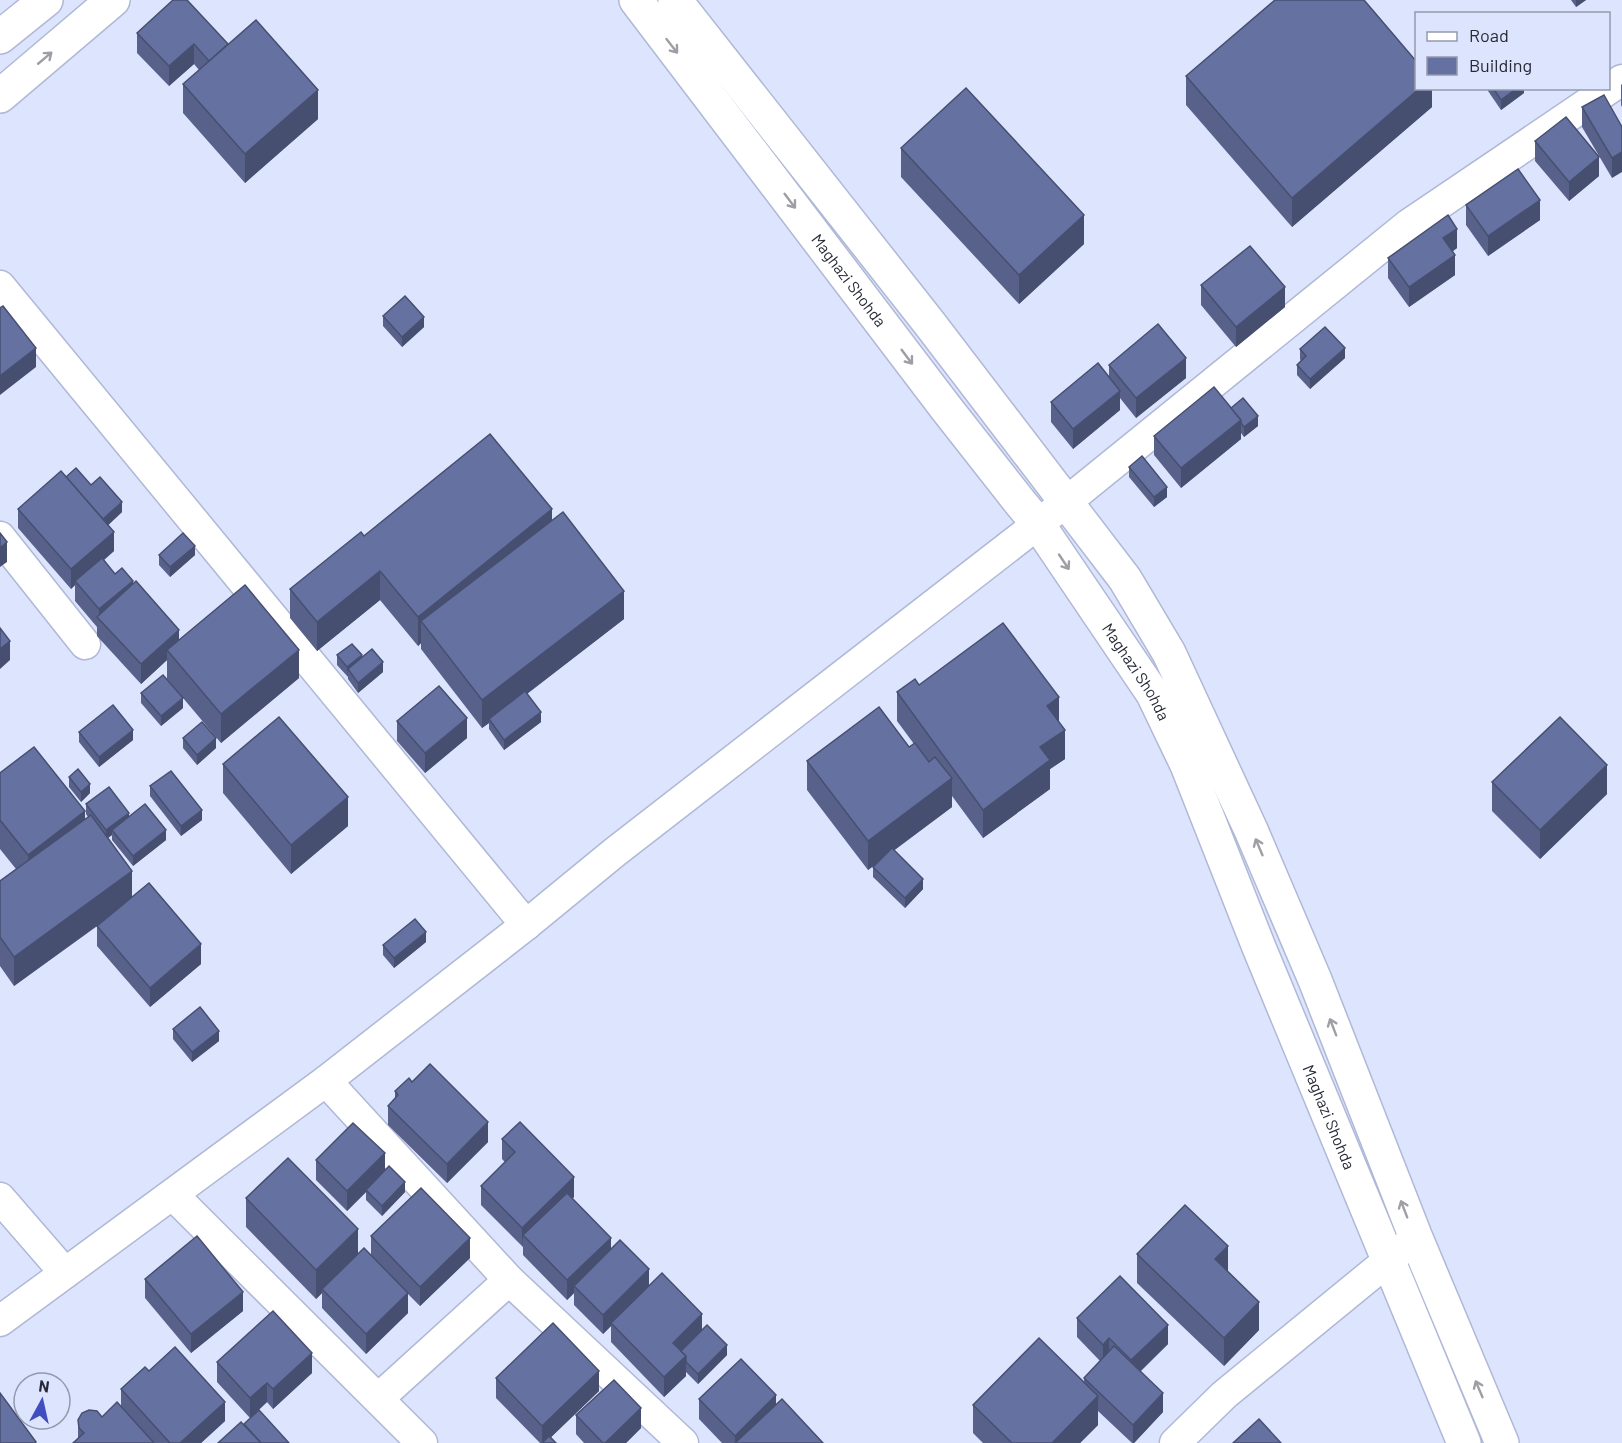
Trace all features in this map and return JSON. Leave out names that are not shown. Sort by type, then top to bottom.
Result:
[{"type":"main road","points":[[0,37],[46,0]]},
{"type":"main road","points":[[0,96],[113,0]]},
{"type":"main road","name":"Maghazi Shohda","points":[[636,0],[946,408],[1038,524],[1153,694],[1187,765],[1258,945],[1464,1443]]},
{"type":"main road","name":"Maghazi Shohda","points":[[675,0],[930,324],[1125,579],[1169,653],[1251,830],[1314,980],[1416,1238],[1502,1443]]},
{"type":"street","points":[[0,1321],[326,1081],[526,925],[615,852],[1065,503],[1408,225],[1607,90]]},
{"type":"street","points":[[0,286],[526,925]]},
{"type":"street","points":[[0,537],[85,644]]},
{"type":"street","points":[[326,1081],[509,1280],[683,1443]]},
{"type":"street","points":[[173,1195],[422,1443]]},
{"type":"street","points":[[0,1198],[65,1273]]},
{"type":"street","points":[[1175,1443],[1224,1395],[1416,1238]]},
{"type":"street","points":[[378,1398],[509,1280]]},
{"type":"building","points":[[173,0],[187,0],[228,44],[209,61],[194,44],[169,66],[137,33]]},
{"type":"building","points":[[1275,0],[1364,0],[1415,60],[1415,90],[1418,90],[1292,198],[1186,76]]},
{"type":"building","points":[[256,20],[318,90],[245,154],[183,84]]},
{"type":"building","points":[[966,88],[1084,215],[1019,275],[901,148]]},
{"type":"building","points":[[1494,90],[1514,90],[1501,100]]},
{"type":"building","points":[[1604,95],[1622,127],[1622,152],[1612,158],[1582,107]]},
{"type":"building","points":[[1566,117],[1599,157],[1569,182],[1535,141]]},
{"type":"building","points":[[1518,169],[1540,200],[1488,236],[1466,205]]},
{"type":"building","points":[[1448,215],[1457,229],[1443,238],[1455,255],[1409,287],[1388,258]]},
{"type":"building","points":[[1250,246],[1285,287],[1236,327],[1201,285]]},
{"type":"building","points":[[405,296],[424,317],[402,337],[383,316]]},
{"type":"building","points":[[3,306],[36,348],[0,376],[0,308]]},
{"type":"building","points":[[1158,324],[1186,358],[1136,398],[1109,365]]},
{"type":"building","points":[[1325,327],[1345,348],[1310,379],[1297,365],[1306,356],[1300,349]]},
{"type":"building","points":[[1098,363],[1120,391],[1073,429],[1051,402]]},
{"type":"building","points":[[1214,387],[1241,420],[1181,468],[1154,436]]},
{"type":"building","points":[[1243,398],[1258,416],[1244,427],[1231,408]]},
{"type":"building","points":[[490,434],[552,509],[418,617],[380,571],[317,622],[290,589],[361,532],[364,536]]},
{"type":"building","points":[[1142,456],[1167,487],[1154,497],[1129,467]]},
{"type":"building","points":[[76,468],[91,485],[100,477],[122,502],[103,519],[66,477]]},
{"type":"building","points":[[61,471],[114,532],[71,569],[18,509]]},
{"type":"building","points":[[563,512],[624,591],[482,700],[421,621]]},
{"type":"building","points":[[0,533],[7,542],[0,548]]},
{"type":"building","points":[[183,533],[195,546],[170,567],[159,555]]},
{"type":"building","points":[[102,558],[115,574],[122,568],[133,581],[99,609],[75,581]]},
{"type":"building","points":[[136,581],[179,630],[141,664],[97,617]]},
{"type":"building","points":[[245,585],[299,650],[221,714],[167,650]]},
{"type":"building","points":[[1003,623],[1059,697],[1047,706],[1065,730],[1040,747],[1050,760],[983,810],[897,692],[915,679],[919,685]]},
{"type":"building","points":[[0,628],[10,641],[0,649]]},
{"type":"building","points":[[352,644],[362,655],[347,667],[337,655]]},
{"type":"building","points":[[372,649],[383,662],[358,683],[348,669]]},
{"type":"building","points":[[163,675],[183,698],[161,716],[141,693]]},
{"type":"building","points":[[439,686],[467,718],[425,753],[397,721]]},
{"type":"building","points":[[525,691],[541,712],[504,740],[489,719]]},
{"type":"building","points":[[113,705],[133,730],[99,757],[79,732]]},
{"type":"building","points":[[879,707],[909,747],[915,743],[929,762],[935,757],[952,778],[868,841],[807,761]]},
{"type":"building","points":[[279,717],[348,797],[291,845],[223,764]]},
{"type":"building","points":[[1560,717],[1607,765],[1540,830],[1492,782]]},
{"type":"building","points":[[202,722],[216,738],[197,755],[183,738]]},
{"type":"building","points":[[34,747],[85,811],[28,855],[0,820],[0,773]]},
{"type":"building","points":[[78,769],[90,784],[81,792],[69,777]]},
{"type":"building","points":[[171,771],[202,810],[181,826],[150,786]]},
{"type":"building","points":[[109,787],[129,813],[106,830],[86,804]]},
{"type":"building","points":[[145,804],[166,830],[133,856],[112,830]]},
{"type":"building","points":[[91,815],[132,871],[14,957],[0,937],[0,881]]},
{"type":"building","points":[[892,848],[923,879],[905,898],[873,867]]},
{"type":"building","points":[[149,883],[201,944],[150,988],[97,926]]},
{"type":"building","points":[[415,919],[426,932],[394,958],[383,945]]},
{"type":"building","points":[[200,1007],[219,1031],[192,1052],[173,1029]]},
{"type":"building","points":[[430,1064],[488,1122],[447,1164],[388,1106],[398,1095],[395,1091],[409,1078],[412,1082]]},
{"type":"building","points":[[520,1122],[574,1177],[522,1228],[481,1186],[515,1152],[502,1139]]},
{"type":"building","points":[[353,1123],[385,1153],[347,1191],[316,1160]]},
{"type":"building","points":[[288,1158],[358,1229],[316,1270],[246,1198]]},
{"type":"building","points":[[389,1166],[405,1182],[382,1206],[366,1190]]},
{"type":"building","points":[[421,1188],[470,1238],[420,1287],[371,1236]]},
{"type":"building","points":[[567,1193],[611,1238],[567,1280],[523,1235]]},
{"type":"building","points":[[1185,1205],[1228,1246],[1215,1259],[1259,1302],[1224,1338],[1137,1254]]},
{"type":"building","points":[[197,1236],[243,1292],[191,1334],[145,1279]]},
{"type":"building","points":[[620,1240],[649,1269],[603,1315],[574,1286]]},
{"type":"building","points":[[364,1248],[408,1293],[366,1334],[322,1289]]},
{"type":"building","points":[[662,1273],[702,1314],[673,1343],[686,1356],[664,1377],[611,1323]]},
{"type":"building","points":[[1120,1276],[1168,1325],[1131,1360],[1109,1338],[1103,1345],[1077,1318]]},
{"type":"building","points":[[273,1311],[312,1353],[273,1389],[267,1383],[250,1398],[217,1362]]},
{"type":"building","points":[[553,1323],[599,1371],[542,1426],[496,1378]]},
{"type":"building","points":[[707,1325],[727,1345],[698,1374],[686,1362],[686,1356],[681,1351]]},
{"type":"building","points":[[1039,1338],[1098,1396],[1052,1443],[1012,1443],[973,1405]]},
{"type":"building","points":[[1114,1346],[1163,1393],[1133,1425],[1084,1378]]},
{"type":"building","points":[[175,1347],[225,1402],[180,1443],[170,1443],[121,1389],[145,1367],[149,1371]]},
{"type":"building","points":[[741,1359],[776,1395],[735,1436],[699,1399]]},
{"type":"building","points":[[614,1380],[641,1408],[603,1443],[576,1415]]},
{"type":"building","points":[[0,1393],[12,1409],[12,1431],[28,1431],[36,1442],[0,1443]]},
{"type":"building","points":[[782,1399],[823,1443],[735,1443]]},
{"type":"building","points":[[117,1402],[154,1443],[73,1443],[84,1433],[79,1428],[78,1420],[82,1413],[89,1410],[97,1411],[102,1417]]},
{"type":"building","points":[[259,1410],[289,1443],[261,1443],[244,1424]]},
{"type":"building","points":[[1259,1419],[1281,1443],[1233,1443]]},
{"type":"building","points":[[241,1422],[261,1443],[218,1443]]},
{"type":"building","points":[[549,1436],[556,1443],[542,1443]]}]
